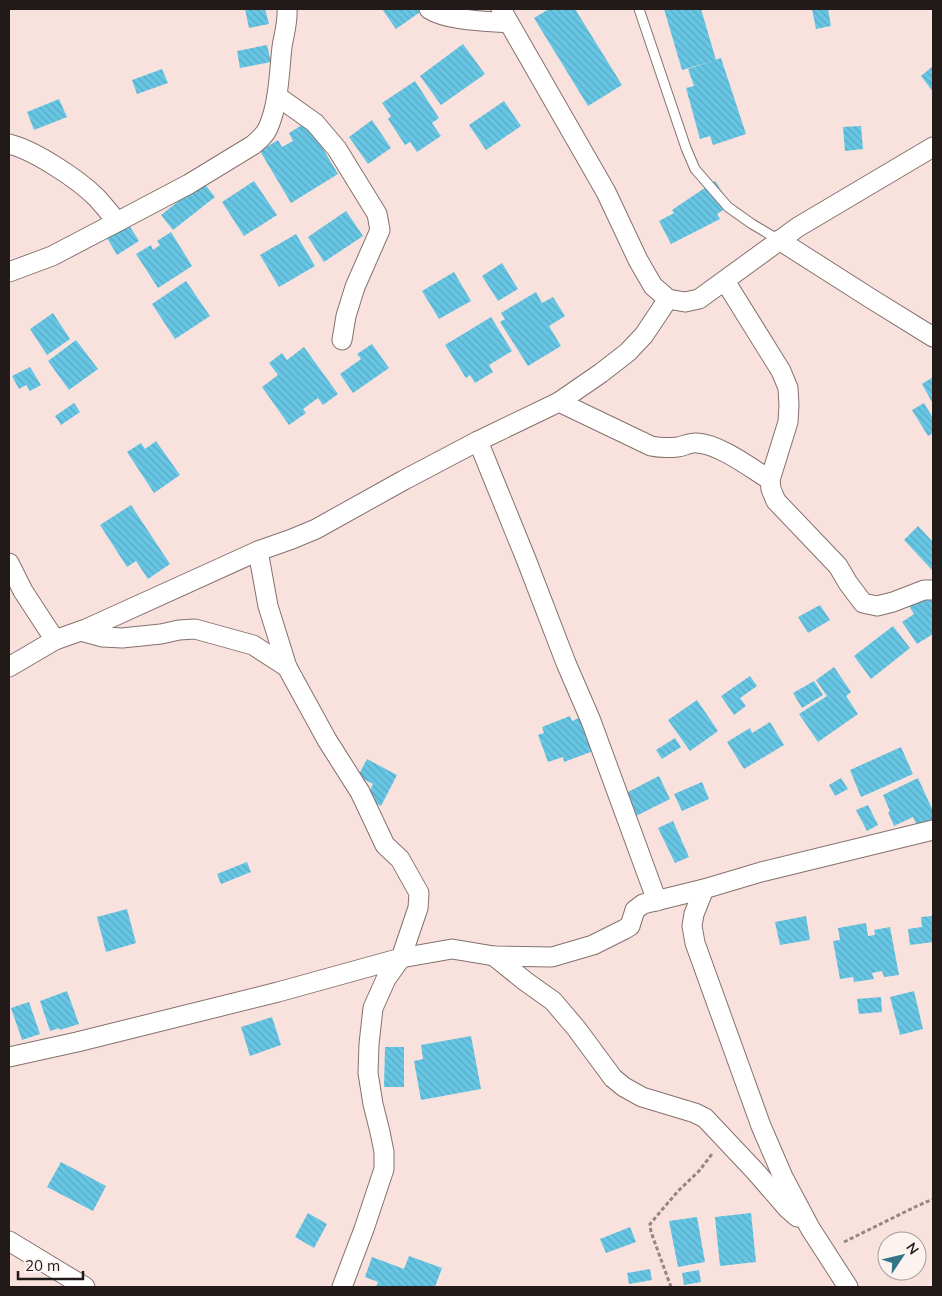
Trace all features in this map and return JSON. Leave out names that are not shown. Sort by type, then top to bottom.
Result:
[{"type":"street","points":[[9,272],[52,256],[189,184],[253,145],[261,138],[268,129],[277,96],[288,18],[287,9]]},
{"type":"street","points":[[429,9],[448,17],[505,16],[606,192],[648,278],[653,286],[668,299],[685,302],[699,299],[798,227],[933,146]]},
{"type":"street","points":[[277,96],[315,123],[337,149],[378,214],[380,230],[355,287],[346,316],[342,340]]},
{"type":"street","points":[[9,144],[21,147],[64,172],[96,197],[117,222]]},
{"type":"street","points":[[780,240],[933,337]]},
{"type":"street","points":[[725,281],[781,371],[788,388],[788,422],[770,480],[771,489],[776,501],[838,566],[863,603],[877,606],[924,590],[933,590]]},
{"type":"street","points":[[9,667],[55,640],[81,631],[258,551],[292,540],[316,529],[478,441],[558,402],[628,352],[644,334],[668,299]]},
{"type":"street","points":[[558,402],[651,446],[679,447],[694,442],[718,448],[770,480]]},
{"type":"street","points":[[478,441],[566,663],[591,720],[657,901]]},
{"type":"street","points":[[258,551],[268,606],[287,667],[327,740],[360,792],[385,845],[400,859],[419,893],[418,908],[401,958],[386,979],[373,1008],[368,1073],[372,1104],[384,1152],[384,1169],[342,1287]]},
{"type":"street","points":[[9,563],[23,590],[55,640]]},
{"type":"street","points":[[81,631],[122,638],[196,629],[252,645],[287,667]]},
{"type":"street","points":[[9,1057],[269,994],[401,958],[452,949],[494,956],[552,957],[592,945],[630,926],[638,907],[761,872],[933,830]]},
{"type":"street","points":[[704,889],[694,914],[692,926],[695,942],[761,1126],[783,1176],[810,1228],[848,1287]]},
{"type":"street","points":[[494,956],[553,1001],[576,1028],[613,1078],[642,1097],[696,1113],[704,1118],[788,1209],[810,1228]]},
{"type":"street","points":[[9,1241],[85,1287]]},
{"type":"lane","points":[[639,9],[686,148],[695,169],[728,207],[780,240]]},
{"type":"path","points":[[671,1287],[651,1232],[650,1224],[678,1191],[699,1171],[711,1156],[722,1136]]},
{"type":"path","points":[[825,1252],[933,1199]]},
{"type":"building","points":[[245,9],[265,9],[269,24],[249,28]]},
{"type":"building","points":[[382,9],[422,9],[423,10],[396,29]]},
{"type":"building","points":[[549,9],[575,9],[622,85],[588,106],[534,18]]},
{"type":"building","points":[[664,9],[701,9],[716,60],[682,70]]},
{"type":"building","points":[[812,9],[828,9],[831,26],[816,29]]},
{"type":"building","points":[[463,44],[485,74],[441,105],[420,76]]},
{"type":"building","points":[[267,45],[271,62],[240,68],[237,51]]},
{"type":"building","points":[[721,58],[746,134],[713,145],[710,136],[700,139],[686,88],[694,86],[688,69]]},
{"type":"building","points":[[933,66],[933,92],[921,76]]},
{"type":"building","points":[[162,69],[168,83],[137,94],[132,80]]},
{"type":"building","points":[[415,81],[439,118],[432,123],[441,136],[417,152],[410,142],[405,145],[388,119],[391,116],[382,103]]},
{"type":"building","points":[[59,99],[67,117],[34,130],[27,112]]},
{"type":"building","points":[[504,101],[521,126],[486,150],[469,125]]},
{"type":"building","points":[[372,120],[391,148],[368,164],[349,137]]},
{"type":"building","points":[[307,122],[338,174],[291,203],[260,151],[278,140],[282,147],[293,141],[289,133]]},
{"type":"building","points":[[861,126],[863,149],[845,151],[843,127]]},
{"type":"building","points":[[254,181],[277,215],[244,236],[222,202]]},
{"type":"building","points":[[715,181],[731,205],[717,214],[720,219],[671,244],[659,221],[674,213],[672,210]]},
{"type":"building","points":[[203,182],[215,197],[173,230],[161,215]]},
{"type":"building","points":[[346,211],[363,236],[324,262],[308,237]]},
{"type":"building","points":[[129,225],[139,241],[117,255],[107,238]]},
{"type":"building","points":[[171,232],[192,266],[158,288],[136,254],[151,245],[153,250],[160,245],[157,241]]},
{"type":"building","points":[[296,234],[315,266],[279,287],[260,255]]},
{"type":"building","points":[[502,263],[518,289],[498,301],[482,276]]},
{"type":"building","points":[[454,272],[471,301],[439,319],[422,291]]},
{"type":"building","points":[[186,281],[210,316],[175,339],[152,304]]},
{"type":"building","points":[[536,292],[542,303],[553,297],[565,316],[549,326],[561,346],[528,366],[500,322],[505,319],[501,313]]},
{"type":"building","points":[[53,313],[70,339],[47,355],[30,329]]},
{"type":"building","points":[[491,317],[512,351],[489,365],[493,372],[475,383],[470,375],[466,378],[445,345]]},
{"type":"building","points":[[76,340],[98,369],[69,390],[48,361]]},
{"type":"building","points":[[372,344],[389,368],[353,393],[340,374],[361,359],[357,354]]},
{"type":"building","points":[[304,347],[338,394],[323,405],[318,398],[303,409],[306,413],[289,425],[262,387],[278,375],[269,363],[282,353],[287,360]]},
{"type":"building","points":[[30,367],[41,385],[30,391],[26,385],[19,389],[12,376]]},
{"type":"building","points":[[933,377],[933,404],[922,384]]},
{"type":"building","points":[[74,403],[80,412],[61,425],[55,416]]},
{"type":"building","points":[[924,403],[933,418],[933,433],[928,436],[912,410]]},
{"type":"building","points":[[156,441],[180,475],[154,493],[127,452],[141,443],[145,449]]},
{"type":"building","points":[[131,505],[170,564],[148,579],[136,561],[127,567],[100,525]]},
{"type":"building","points":[[918,526],[933,542],[933,571],[904,540]]},
{"type":"building","points":[[927,594],[933,603],[933,634],[917,644],[902,622],[914,614],[909,606]]},
{"type":"building","points":[[820,605],[830,620],[808,633],[798,617]]},
{"type":"building","points":[[893,626],[910,648],[871,679],[854,656]]},
{"type":"building","points":[[834,667],[851,692],[846,696],[858,714],[818,742],[799,714],[827,696],[816,680]]},
{"type":"building","points":[[750,676],[757,686],[740,698],[746,706],[734,715],[721,696]]},
{"type":"building","points":[[814,681],[823,695],[802,708],[793,693]]},
{"type":"building","points":[[697,700],[718,731],[690,751],[668,720]]},
{"type":"building","points":[[570,716],[572,721],[583,716],[596,750],[564,762],[563,757],[548,762],[538,735],[544,733],[542,727]]},
{"type":"building","points":[[770,722],[784,745],[744,769],[727,742],[750,728],[752,733]]},
{"type":"building","points":[[675,738],[681,747],[662,759],[656,750]]},
{"type":"building","points":[[901,747],[913,774],[861,797],[850,770]]},
{"type":"building","points":[[367,759],[397,775],[381,806],[366,798],[373,784],[358,776]]},
{"type":"building","points":[[659,776],[670,799],[634,817],[622,795]]},
{"type":"building","points":[[841,778],[848,789],[835,796],[829,785]]},
{"type":"building","points":[[918,778],[933,811],[933,821],[918,828],[913,817],[894,826],[883,795]]},
{"type":"building","points":[[702,782],[709,799],[682,811],[674,794]]},
{"type":"building","points":[[868,805],[878,825],[867,831],[856,810]]},
{"type":"building","points":[[673,821],[689,857],[675,863],[658,828]]},
{"type":"building","points":[[247,862],[251,872],[221,884],[217,874]]},
{"type":"building","points":[[127,909],[136,943],[106,952],[97,917]]},
{"type":"building","points":[[806,916],[810,940],[780,945],[775,922]]},
{"type":"building","points":[[933,916],[933,942],[910,945],[908,929],[922,927],[921,917]]},
{"type":"building","points":[[866,923],[868,936],[875,935],[874,930],[890,927],[899,975],[884,977],[882,971],[872,973],[874,979],[854,982],[853,977],[840,979],[833,941],[840,940],[838,928]]},
{"type":"building","points":[[67,991],[79,1024],[50,1031],[40,1001]]},
{"type":"building","points":[[914,991],[923,1029],[900,1035],[890,997]]},
{"type":"building","points":[[881,997],[882,1012],[859,1014],[857,999]]},
{"type":"building","points":[[29,1002],[40,1034],[22,1040],[11,1008]]},
{"type":"building","points":[[272,1017],[281,1045],[250,1056],[241,1027]]},
{"type":"building","points":[[471,1036],[481,1089],[421,1100],[414,1061],[423,1059],[421,1045]]},
{"type":"building","points":[[385,1047],[404,1047],[404,1087],[384,1087]]},
{"type":"building","points":[[61,1162],[106,1186],[93,1211],[47,1187]]},
{"type":"building","points":[[308,1213],[327,1224],[314,1248],[295,1237]]},
{"type":"building","points":[[751,1213],[756,1262],[720,1266],[715,1217]]},
{"type":"building","points":[[697,1217],[705,1262],[678,1267],[669,1221]]},
{"type":"building","points":[[630,1227],[636,1242],[606,1253],[600,1239]]},
{"type":"building","points":[[409,1256],[442,1268],[435,1287],[376,1287],[378,1282],[365,1277],[372,1257],[404,1269]]},
{"type":"building","points":[[650,1269],[652,1280],[629,1284],[627,1273]]},
{"type":"building","points":[[699,1270],[701,1282],[684,1285],[682,1273]]}]
